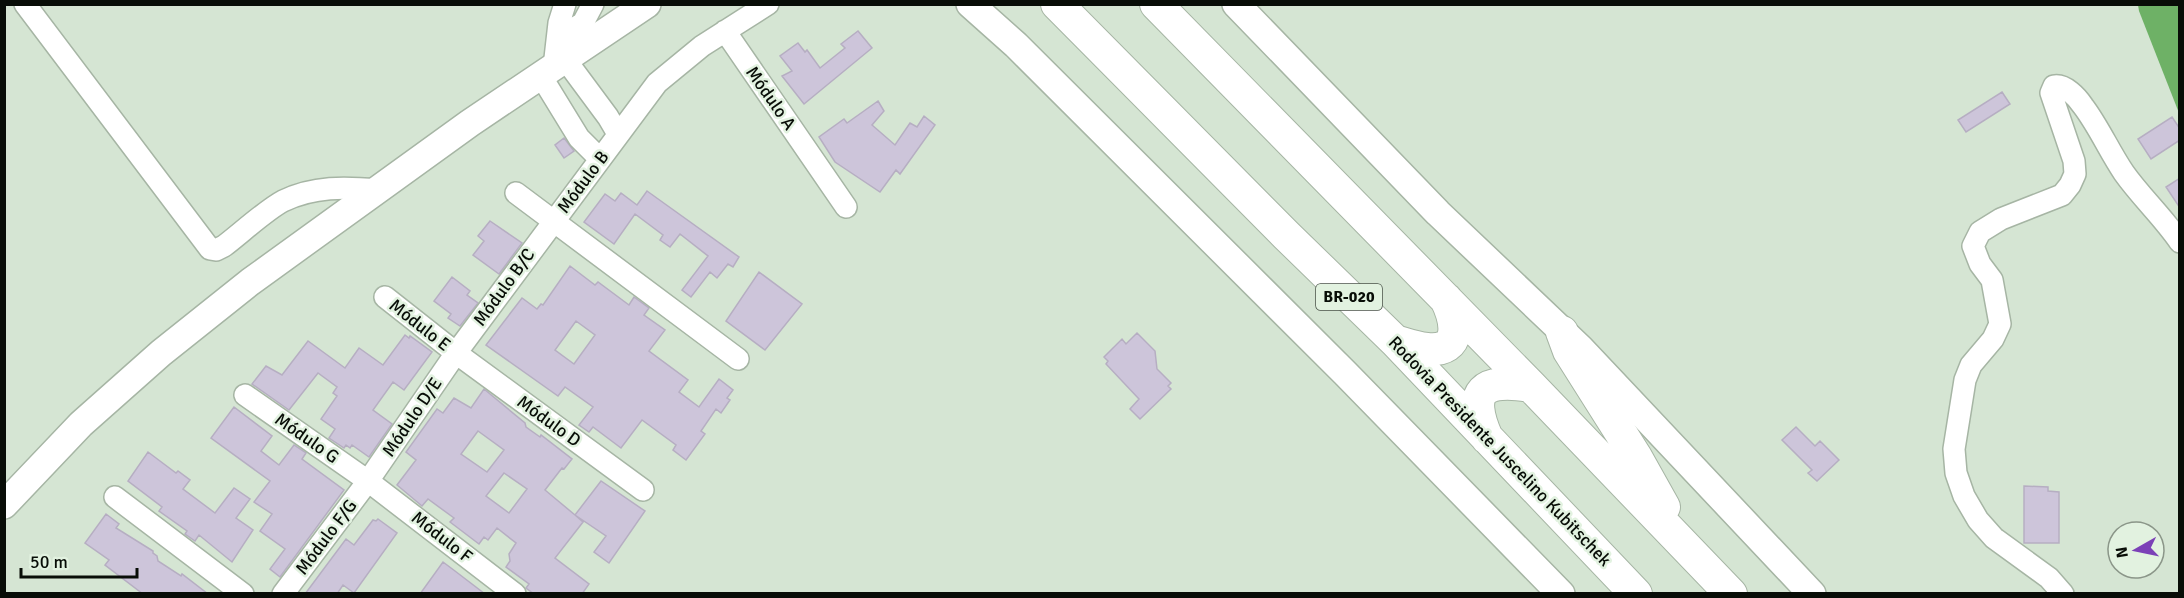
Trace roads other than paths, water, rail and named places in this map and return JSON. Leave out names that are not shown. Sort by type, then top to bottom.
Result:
[{"type":"highway","name":"Rodovia Presidente Juscelino Kubitschek","points":[[1057,4],[1395,342],[1636,594]]},
{"type":"highway","points":[[1156,4],[1685,544],[1731,594]]},
{"type":"highway","points":[[1395,342],[1428,349],[1437,348],[1451,341],[1456,332],[1446,299]]},
{"type":"highway","points":[[1562,332],[1569,351],[1636,457],[1685,544]]},
{"type":"highway","points":[[1488,440],[1478,418],[1477,404],[1482,392],[1491,385],[1502,383],[1531,386]]},
{"type":"main road","points":[[4,505],[81,424],[161,353],[250,282],[554,60],[647,4]]},
{"type":"main road","points":[[970,4],[1033,62],[1345,373],[1561,594]]},
{"type":"main road","points":[[1244,7],[1438,213],[1580,348],[1812,594]]},
{"type":"street","points":[[25,4],[210,249],[216,250],[224,246],[281,202],[309,192],[338,187],[378,190]]},
{"type":"street","points":[[565,4],[554,60],[579,138],[600,159]]},
{"type":"street","points":[[554,60],[583,23],[593,4]]},
{"type":"street","points":[[725,31],[768,4]]},
{"type":"street","name":"Módulo B","points":[[725,31],[702,46],[657,83],[553,222],[738,359]]},
{"type":"street","name":"Módulo A","points":[[725,31],[846,207]]},
{"type":"street","points":[[554,60],[608,117],[618,134]]},
{"type":"street","points":[[2063,594],[2049,578],[1994,538],[1978,520],[1964,496],[1956,473],[1954,448],[1965,380],[1971,365],[1993,339],[2000,324],[1992,280],[1980,264],[1973,246],[1980,232],[2001,219],[2061,195],[2070,185],[2075,174],[2074,161],[2051,93],[2054,86],[2063,86],[2082,104],[2097,126],[2108,149],[2127,176],[2180,242]]},
{"type":"street","points":[[516,193],[553,222]]},
{"type":"street","name":"Módulo B/C","points":[[456,353],[553,222]]},
{"type":"street","name":"Módulo E","points":[[385,297],[456,353]]},
{"type":"street","name":"Módulo D/E","points":[[368,481],[456,353]]},
{"type":"street","name":"Módulo D","points":[[456,353],[643,490]]},
{"type":"street","name":"Módulo G","points":[[245,395],[368,481]]},
{"type":"street","name":"Módulo F/G","points":[[283,594],[368,481]]},
{"type":"street","name":"Módulo F","points":[[368,481],[515,594]]},
{"type":"street","points":[[115,497],[243,594]]}]
